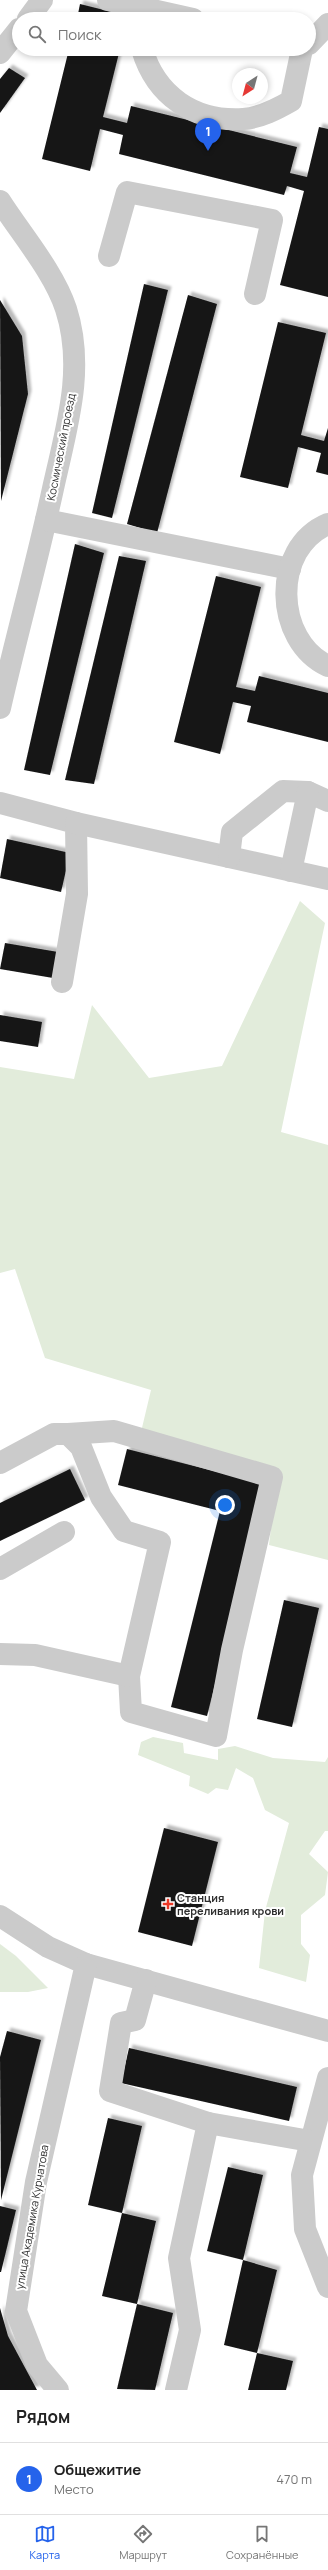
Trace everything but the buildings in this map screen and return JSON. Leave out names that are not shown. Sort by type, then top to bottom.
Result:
[{"type":"street","points":[[33,12],[42,0]]},
{"type":"street","points":[[108,0],[137,12]]},
{"type":"street","points":[[316,37],[328,24]]},
{"type":"street","points":[[0,53],[12,38]]},
{"type":"street","points":[[144,56],[147,67],[162,90],[189,109],[215,118],[244,119],[271,111],[292,101],[301,56]]},
{"type":"street","points":[[109,256],[127,192],[272,220],[255,294]]},
{"type":"street","name":"Космический проезд","points":[[0,201],[60,293],[72,336],[76,362],[72,403],[46,520],[3,676],[0,708]]},
{"type":"street","points":[[46,520],[290,569]]},
{"type":"street","points":[[328,524],[303,545],[290,569],[285,595],[289,621],[302,644],[321,662],[328,666]]},
{"type":"street","points":[[229,856],[232,832],[283,791],[308,792],[328,801]]},
{"type":"street","points":[[290,871],[308,792]]},
{"type":"street","points":[[0,803],[76,823],[328,879]]},
{"type":"street","points":[[62,982],[77,894],[76,823]]},
{"type":"street","points":[[0,1463],[54,1434],[114,1431],[272,1477],[232,1650],[216,1736],[131,1712],[129,1676],[160,1542],[124,1531],[102,1497],[81,1447],[68,1434]]},
{"type":"street","points":[[0,1569],[64,1532]]},
{"type":"street","points":[[0,1654],[35,1655],[129,1676]]},
{"type":"street","points":[[0,1916],[48,1948],[86,1964],[328,2031]]},
{"type":"street","name":"улица Академика Курчатова","points":[[58,2390],[37,2365],[16,2311],[36,2182],[86,1964]]},
{"type":"street","points":[[146,1980],[135,2020],[121,2023],[110,2091],[208,2123],[310,2141]]},
{"type":"street","points":[[328,2078],[302,2175],[305,2229],[328,2287]]},
{"type":"street","points":[[176,2390],[190,2330],[179,2258],[208,2123]]},
{"type":"green space","points":[[300,901],[325,923],[281,1132],[328,1145],[328,1560],[269,1545],[277,1477],[141,1432],[151,1390],[45,1358],[15,1269],[0,1273],[0,1067],[74,1079],[92,1005],[149,1078],[222,1066]]},
{"type":"green space","points":[[153,1737],[183,1743],[184,1753],[218,1760],[218,1749],[235,1746],[273,1758],[325,1762],[328,1757],[328,1831],[325,1831],[309,1854],[328,1872],[325,1895],[301,1915],[301,1944],[310,1955],[306,1982],[259,1968],[265,1911],[289,1823],[265,1810],[253,1778],[236,1768],[228,1790],[216,1788],[208,1794],[189,1786],[190,1776],[138,1755],[141,1742]]},
{"type":"green space","points":[[0,1944],[16,1956],[48,1988],[28,1992],[0,1992]]},
{"type":"place","name":"Общежитие","points":[[208,151]]},
{"type":"place","name":"Станция переливания крови","points":[[168,1904]]}]
